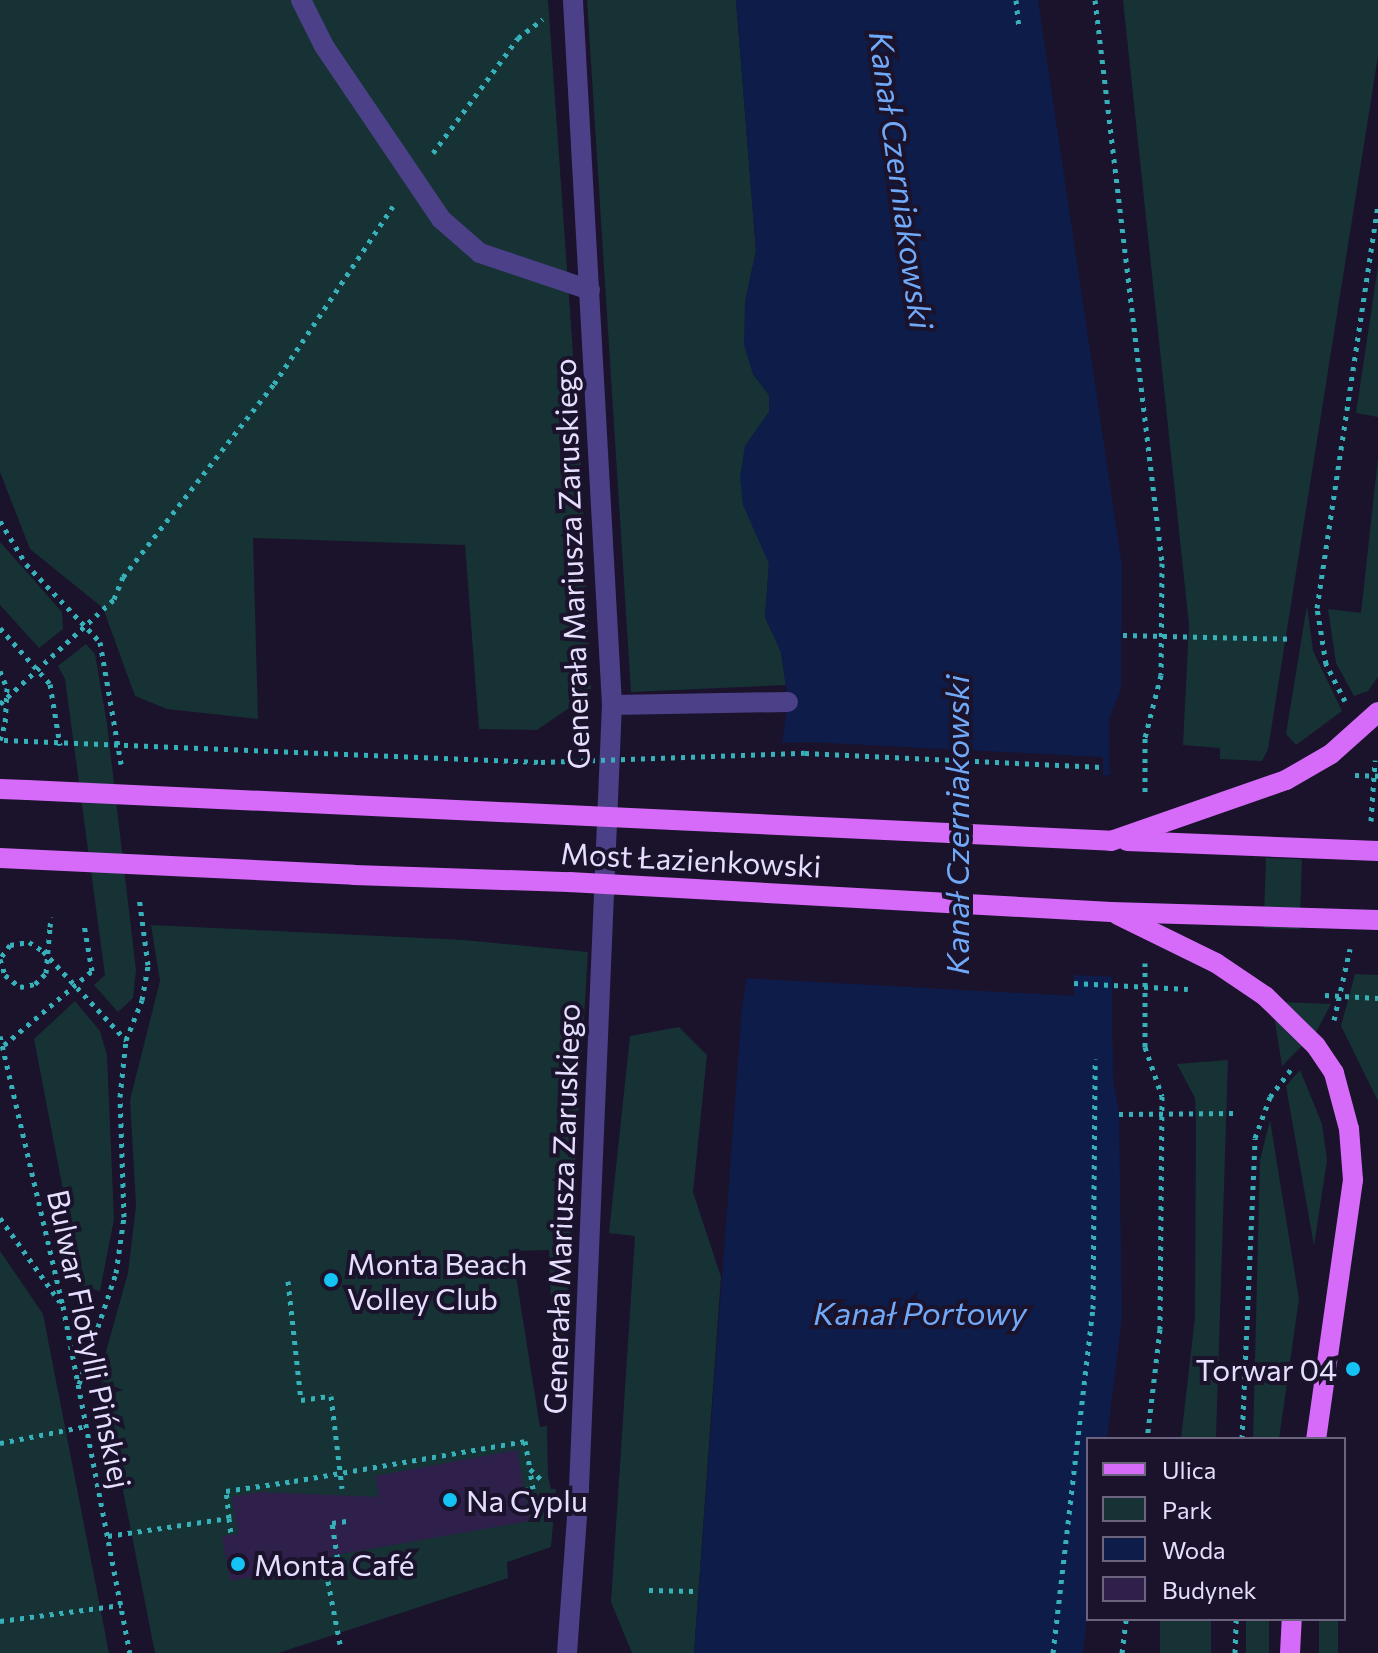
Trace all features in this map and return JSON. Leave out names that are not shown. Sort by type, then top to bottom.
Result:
[{"type":"main road","points":[[1111,841],[1286,780],[1331,754],[1378,712]]},
{"type":"main road","name":"Most Łazienkowski","points":[[0,789],[1378,851]]},
{"type":"main road","name":"Most Łazienkowski","points":[[0,858],[1111,912],[1378,920]]},
{"type":"main road","points":[[1111,912],[1216,963],[1265,996],[1316,1046],[1334,1073],[1349,1129],[1353,1180],[1316,1437]]},
{"type":"main road","points":[[1290,1653],[1292,1621]]},
{"type":"lane","points":[[301,0],[324,46],[411,181],[441,219],[480,253],[590,290]]},
{"type":"lane","name":"Generała Mariusza Zaruskiego","points":[[564,5],[590,290],[612,705],[579,1488],[567,1653]]},
{"type":"lane","points":[[612,705],[788,702]]},
{"type":"path","points":[[1016,0],[1019,27]]},
{"type":"path","points":[[1095,0],[1162,563],[1161,675],[1145,738],[1145,800]]},
{"type":"path","points":[[0,704],[114,599],[123,577],[274,384],[352,260],[518,38],[564,5]]},
{"type":"path","points":[[0,521],[26,564],[100,642],[108,666],[122,776]]},
{"type":"path","points":[[0,628],[50,684],[60,745]]},
{"type":"path","points":[[1123,635],[1293,639]]},
{"type":"path","points":[[0,671],[7,688],[2,740],[541,762],[805,753],[1103,767]]},
{"type":"path","points":[[79,1384],[116,1273],[124,1217],[120,1097],[126,1040],[142,1000],[148,965],[137,886]]},
{"type":"path","points":[[51,917],[50,927],[46,973],[35,984],[20,987],[5,975],[0,959],[10,945],[35,945],[75,986],[126,1040]]},
{"type":"path","points":[[4,1045],[92,971],[84,924]]},
{"type":"path","points":[[1145,954],[1145,1047],[1162,1096],[1160,1329],[1147,1437]]},
{"type":"path","points":[[1074,983],[1197,989]]},
{"type":"path","points":[[1325,995],[1378,998]]},
{"type":"path","name":"Bulwar Flotylli Pińskiej","points":[[0,1036],[63,1306],[130,1653]]},
{"type":"path","points":[[1053,1653],[1093,1309],[1095,1059]]},
{"type":"path","points":[[1119,1114],[1239,1113]]},
{"type":"path","points":[[0,1218],[63,1306]]},
{"type":"path","points":[[288,1281],[301,1400],[331,1396],[342,1488]]},
{"type":"path","points":[[0,1443],[87,1426]]},
{"type":"path","points":[[231,1535],[226,1491],[525,1441],[533,1489],[524,1490]]},
{"type":"path","points":[[530,1469],[544,1477]]},
{"type":"path","points":[[108,1536],[229,1518]]},
{"type":"path","points":[[340,1644],[326,1571],[339,1568],[332,1523],[347,1521]]},
{"type":"path","points":[[649,1590],[694,1591]]},
{"type":"path","points":[[0,1621],[121,1605]]},
{"type":"path","points":[[1122,1653],[1126,1621]]},
{"type":"path","points":[[1235,1653],[1236,1621]]},
{"type":"green space","points":[[0,0],[548,0],[583,496],[591,693],[537,730],[479,729],[465,545],[253,538],[258,719],[167,709],[135,696],[103,608],[30,549],[0,472]]},
{"type":"green space","points":[[587,0],[736,0],[756,251],[745,302],[753,374],[769,395],[769,412],[745,446],[769,564],[765,617],[781,652],[786,685],[631,692]]},
{"type":"green space","points":[[1123,0],[1378,0],[1378,56],[1268,749],[1262,761],[1220,759],[1220,748],[1183,745],[1189,625]]},
{"type":"green space","points":[[1378,266],[1378,417],[1356,413]]},
{"type":"green space","points":[[1378,458],[1378,677],[1368,691],[1354,696],[1336,663],[1328,609],[1361,613]]},
{"type":"green space","points":[[0,542],[62,612],[63,629],[39,648],[0,605]]},
{"type":"green space","points":[[1307,605],[1313,651],[1342,711],[1296,745],[1286,734]]},
{"type":"green space","points":[[86,644],[95,654],[107,724],[136,970],[133,998],[118,1012],[94,985],[105,975],[65,679],[58,666]]},
{"type":"green space","points":[[1266,858],[1302,859],[1300,929],[1264,928]]},
{"type":"green space","name":"Monta Beach Volley Club","points":[[151,925],[464,940],[588,952],[563,1363],[553,1361],[549,1250],[512,1251],[540,1427],[547,1426],[548,1476],[551,1489],[556,1489],[551,1547],[507,1562],[508,1578],[278,1653],[155,1653],[100,1373],[128,1273],[136,1206],[130,1100],[160,981]]},
{"type":"green space","points":[[1355,974],[1378,975],[1378,1101],[1341,1026]]},
{"type":"green space","points":[[75,1001],[100,1031],[107,1055],[114,1219],[100,1291],[83,1294],[34,1039]]},
{"type":"green space","points":[[1279,1002],[1331,1004],[1316,1032],[1282,1066],[1274,1015]]},
{"type":"green space","points":[[679,1027],[707,1055],[693,1192],[721,1277],[694,1653],[632,1653],[611,1602],[635,1236],[609,1233],[630,1036]]},
{"type":"green space","points":[[1228,1060],[1216,1437],[1181,1437],[1195,1317],[1196,1120],[1195,1098],[1177,1064]]},
{"type":"green space","points":[[1300,1070],[1322,1124],[1327,1160],[1314,1246],[1286,1086]]},
{"type":"green space","points":[[1270,1120],[1299,1299],[1279,1437],[1253,1437],[1260,1160]]},
{"type":"green space","points":[[0,1251],[43,1314],[109,1653],[0,1653]]},
{"type":"green space","points":[[1160,1621],[1211,1621],[1211,1653],[1160,1653]]},
{"type":"green space","points":[[1246,1621],[1269,1621],[1269,1653],[1246,1653]]},
{"type":"green space","points":[[1319,1621],[1338,1621],[1338,1653],[1319,1653]]},
{"type":"water","name":"Kanał Portowy","points":[[736,0],[1038,0],[1122,566],[1121,689],[1109,719],[1113,1079],[1119,1114],[1122,1317],[1107,1437],[1086,1437],[1086,1621],[1083,1653],[694,1653],[742,1008],[788,702],[781,652],[765,617],[769,564],[743,505],[740,477],[745,446],[769,412],[769,395],[753,374],[744,345],[745,302],[756,251]]},
{"type":"pier","points":[[778,743],[1103,757],[1103,775],[1114,776],[1116,977],[1074,975],[1074,996],[742,978]]},
{"type":"building","points":[[517,1450],[530,1521],[284,1564],[285,1571],[230,1581],[222,1536],[238,1534],[232,1497],[261,1492],[379,1497],[375,1476]]},
{"type":"place","name":"Monta Beach Volley Club","points":[[331,1280]]},
{"type":"place","name":"Torwar 04","points":[[1353,1369]]},
{"type":"place","name":"Na Cyplu","points":[[450,1500]]},
{"type":"place","name":"Monta Café","points":[[238,1564]]},
{"type":"water label","name":"Kanał Czerniakowski","points":[[902,180]]},
{"type":"water label","name":"Kanał Czerniakowski","points":[[956,825]]}]
